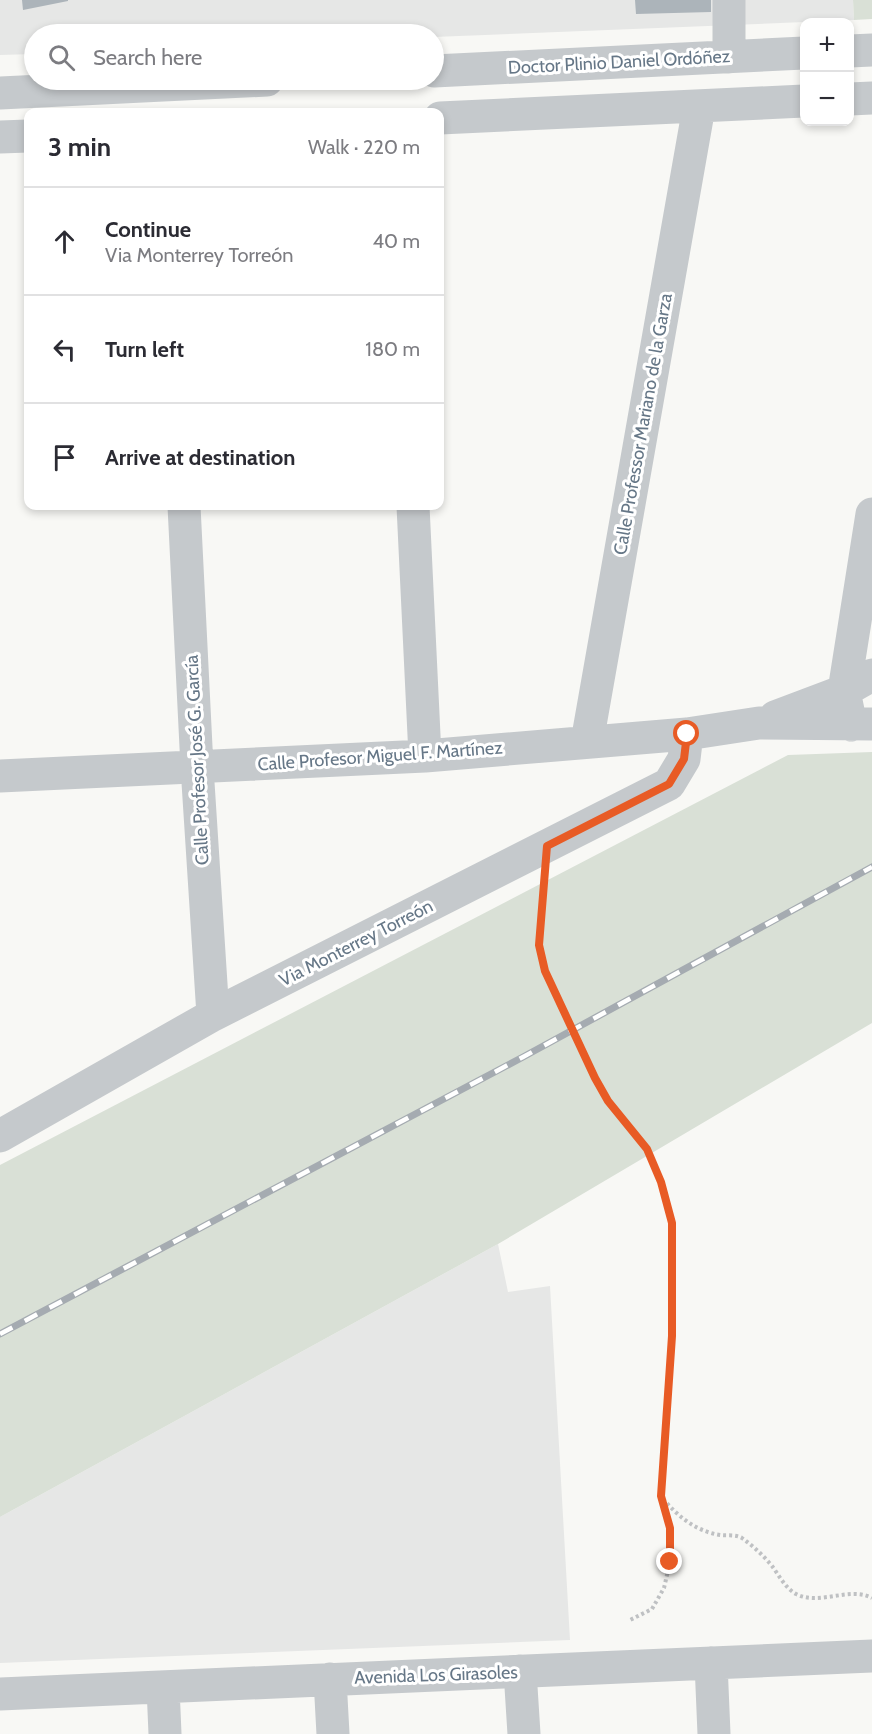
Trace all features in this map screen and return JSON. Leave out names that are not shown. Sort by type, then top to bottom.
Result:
[{"type":"street","points":[[729,0],[729,57]]},
{"type":"street","points":[[854,51],[872,50]]},
{"type":"street","name":"Doctor Plinio Daniel Ordóñez","points":[[444,71],[800,53]]},
{"type":"street","points":[[0,93],[62,90]]},
{"type":"street","points":[[854,99],[872,98]]},
{"type":"street","points":[[444,118],[800,101]]},
{"type":"street","name":"Calle Professor Mariano de la Garza","points":[[587,742],[699,107]]},
{"type":"street","points":[[0,137],[24,136]]},
{"type":"street","name":"Calle Profesor José G. García","points":[[184,510],[197,767],[213,1015]]},
{"type":"street","points":[[413,510],[425,756]]},
{"type":"street","points":[[759,723],[861,724],[844,691],[872,514]]},
{"type":"street","points":[[759,723],[844,691],[872,675]]},
{"type":"street","name":"Calle Profesor Miguel F. Martínez","points":[[0,776],[425,756],[687,734],[759,723]]},
{"type":"street","name":"Via Monterrey Torreón","points":[[0,1136],[213,1015],[669,784],[684,759],[687,734]]},
{"type":"street","name":"Avenida Los Girasoles","points":[[0,1694],[872,1656]]},
{"type":"street","points":[[711,1663],[714,1734]]},
{"type":"street","points":[[520,1671],[524,1734]]},
{"type":"street","points":[[330,1679],[333,1734]]},
{"type":"street","points":[[163,1687],[165,1734]]},
{"type":"path","points":[[547,846],[539,945],[545,971],[608,1101],[647,1149],[661,1182],[672,1223],[672,1336],[661,1496],[670,1528],[670,1562],[664,1588],[652,1609],[628,1621]]},
{"type":"path","points":[[661,1496],[679,1517],[703,1531],[739,1536],[757,1549],[796,1594],[819,1598],[862,1593],[872,1598]]},
{"type":"shaded area","points":[[0,0],[853,0],[854,18],[800,18],[800,22],[444,37],[444,24],[24,24],[24,54],[0,55]]},
{"type":"shaded area","points":[[853,0],[872,0],[872,19],[854,20]]},
{"type":"shaded area","points":[[872,752],[872,1023],[498,1244],[0,1517],[0,1165],[788,755]]},
{"type":"shaded area","points":[[498,1244],[508,1292],[550,1286],[570,1640],[0,1663],[0,1517]]},
{"type":"building","points":[[22,0],[68,0],[68,1],[23,10]]},
{"type":"building","points":[[635,0],[711,0],[711,12],[636,14]]},
{"type":"railway","points":[[0,1334],[523,1057],[872,867]]},
{"type":"route","points":[[670,1562],[670,1528],[661,1496],[672,1336],[672,1223],[661,1182],[647,1149],[608,1101],[595,1078],[545,971],[539,945],[547,846],[669,784],[684,759],[687,734]]}]
